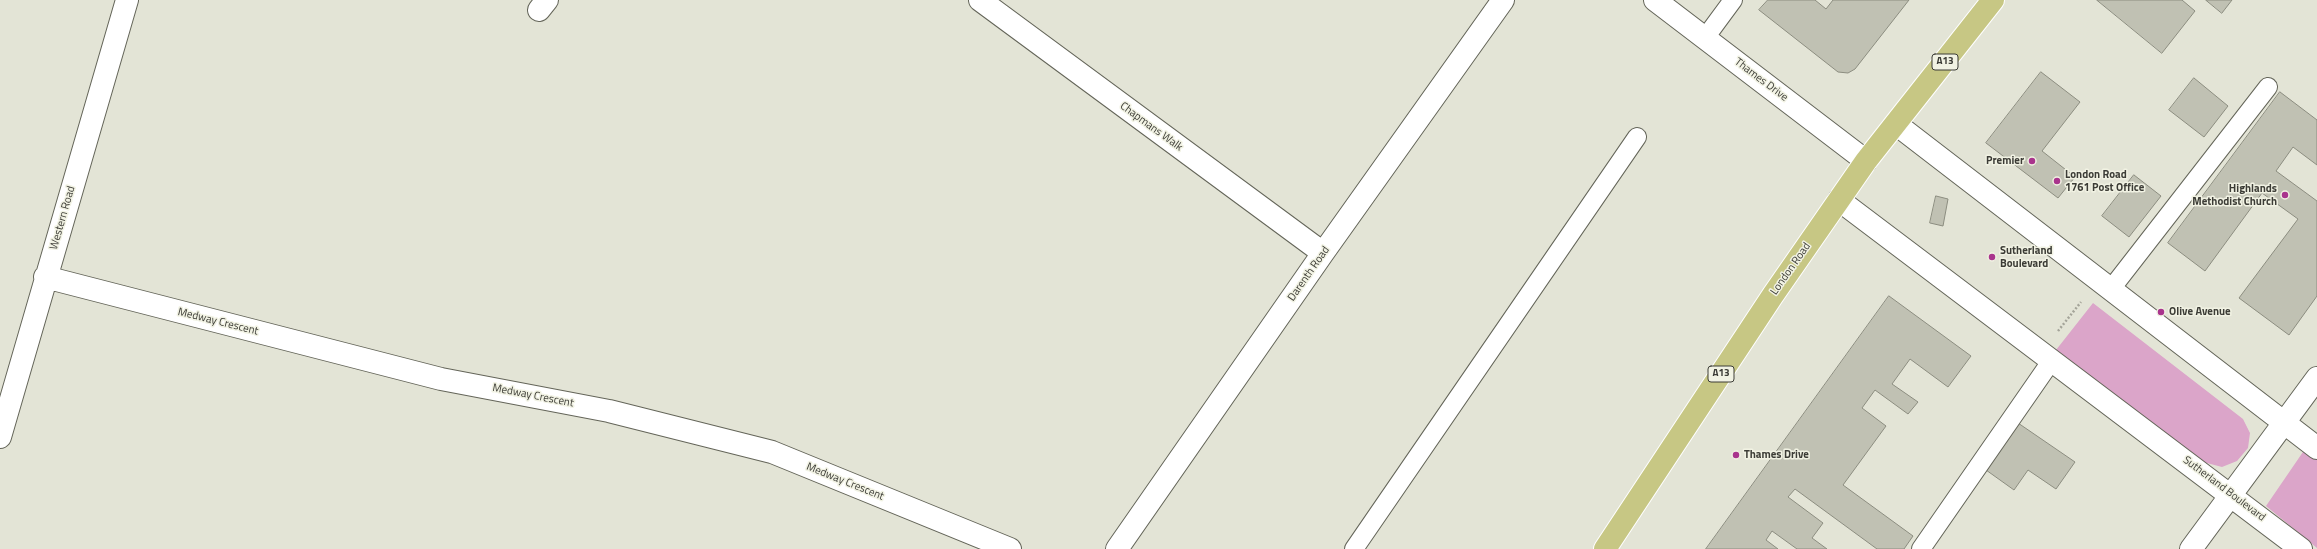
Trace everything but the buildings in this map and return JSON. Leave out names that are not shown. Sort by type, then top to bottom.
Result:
[{"type":"main road","name":"London Road","points":[[1605,549],[1773,295],[1866,161],[1993,0]]},
{"type":"street","name":"Western Road","points":[[0,436],[45,277],[127,0]]},
{"type":"street","name":"Chapmans Walk","points":[[980,0],[1323,253]]},
{"type":"street","name":"Darenth Road","points":[[1117,549],[1323,253],[1503,0]]},
{"type":"street","name":"Thames Drive","points":[[1655,0],[1866,161]]},
{"type":"street","points":[[1896,124],[2317,448]]},
{"type":"street","name":"Sutherland Boulevard","points":[[1839,200],[2232,495],[2301,549]]},
{"type":"street","name":"Medway Crescent","points":[[45,277],[441,379],[609,411],[772,452],[1010,549]]},
{"type":"street","points":[[2191,549],[2317,378]]},
{"type":"lane","points":[[1705,38],[1733,0]]},
{"type":"lane","points":[[2104,284],[2268,87]]},
{"type":"lane","points":[[1354,549],[1637,137]]},
{"type":"lane","points":[[1921,549],[2047,356]]},
{"type":"path","points":[[2047,356],[2104,284]]},
{"type":"shaded area","points":[[2093,303],[2243,419],[2250,433],[2248,448],[2237,461],[2222,467],[2203,462],[2056,350]]},
{"type":"shaded area","points":[[2305,449],[2317,458],[2317,548],[2266,506]]},
{"type":"place","name":"Premier","points":[[2032,161]]},
{"type":"place","name":"London Road 1761 Post Office","points":[[2057,181]]},
{"type":"place","name":"Highlands Methodist Church","points":[[2285,195]]},
{"type":"place","name":"Sutherland Boulevard","points":[[1992,257]]},
{"type":"place","name":"Olive Avenue","points":[[2161,312]]},
{"type":"place","name":"Thames Drive","points":[[1736,455]]}]
